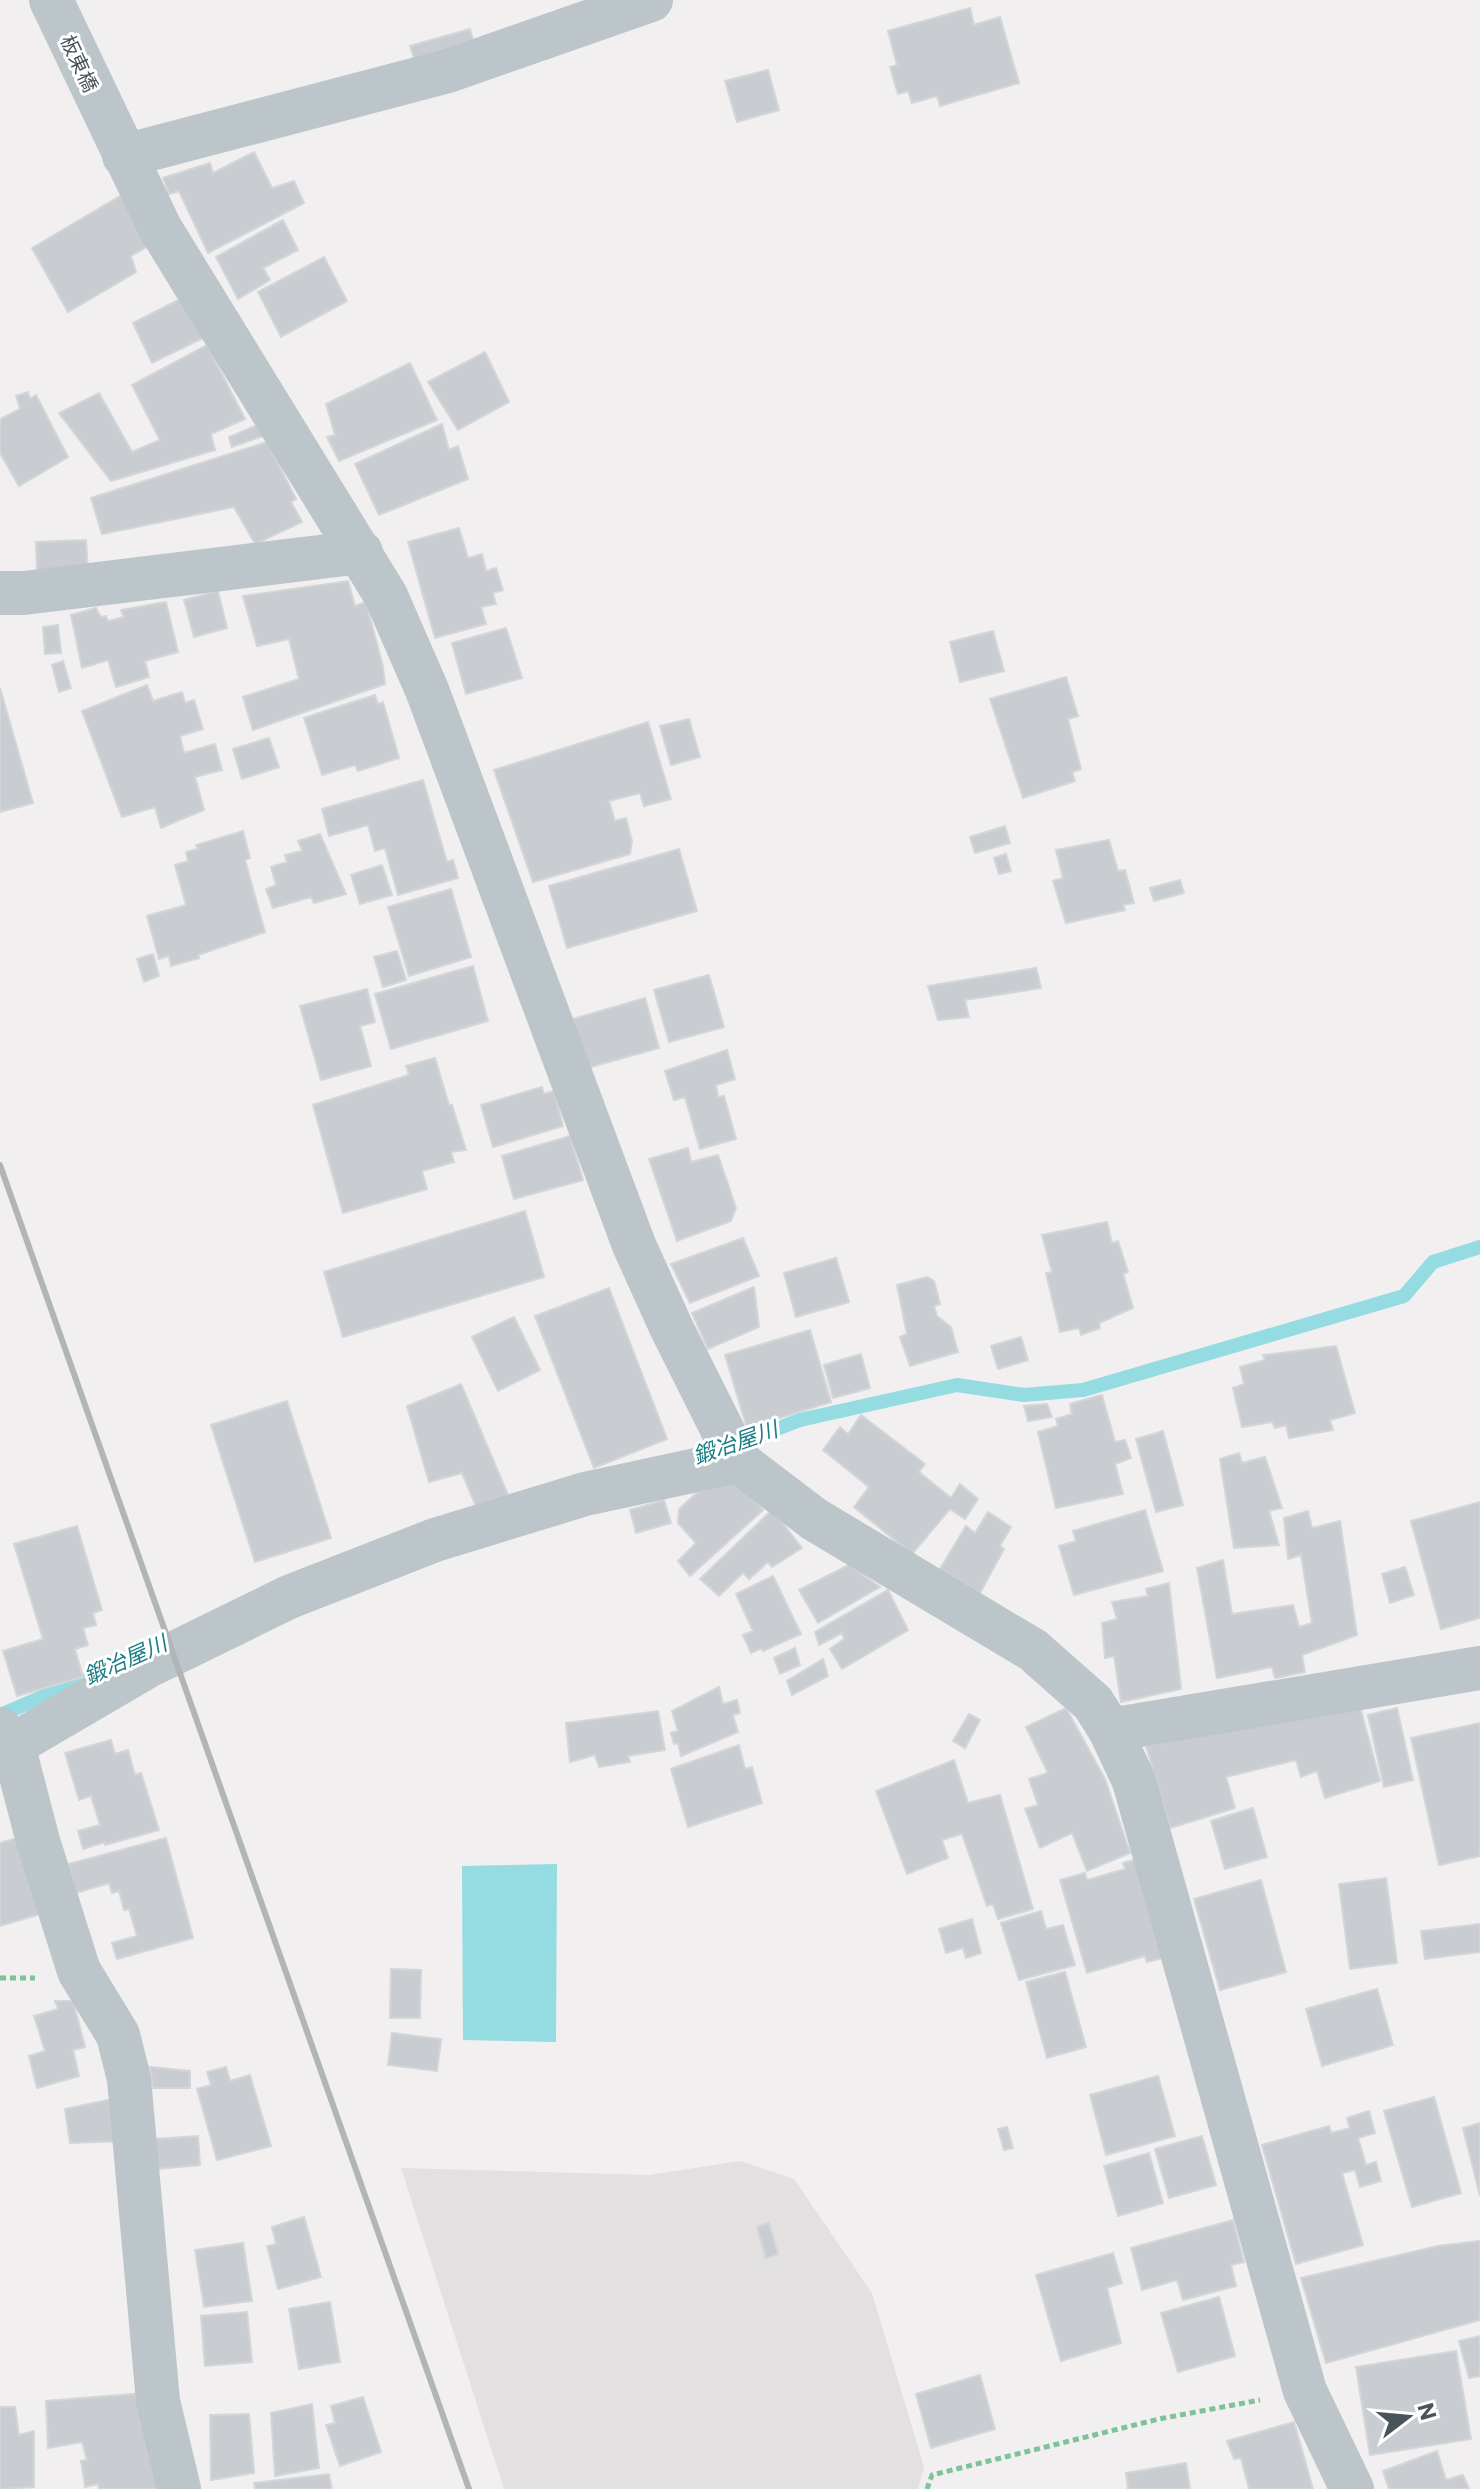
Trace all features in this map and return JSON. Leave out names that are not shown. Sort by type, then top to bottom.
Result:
[{"type":"street","name":"板東橋","points":[[51,0],[160,228],[386,596],[427,690],[634,1245],[738,1461]]},
{"type":"street","points":[[117,140],[448,71],[651,0]]},
{"type":"street","points":[[0,593],[24,593],[361,552]]},
{"type":"street","points":[[179,2489],[158,2401],[129,2079],[118,2035],[79,1971],[6,1737],[289,1597],[435,1540],[585,1494],[738,1461],[814,1519],[1033,1650],[1093,1703],[1110,1730],[1134,1781],[1305,2391],[1352,2489]]},
{"type":"street","points":[[1110,1730],[1480,1668]]},
{"type":"path","points":[[927,2489],[932,2475],[1159,2419],[1305,2391]]},
{"type":"shaded area","points":[[740,2161],[794,2179],[872,2293],[924,2467],[918,2489],[504,2489],[401,2168],[650,2175]]},
{"type":"water","points":[[557,1864],[556,2042],[463,2040],[462,1866]]},
{"type":"building","points":[[970,8],[974,25],[1000,17],[1019,83],[940,106],[937,96],[912,103],[908,91],[898,94],[890,67],[897,65],[888,31]]},
{"type":"building","points":[[470,29],[474,44],[415,61],[410,46]]},
{"type":"building","points":[[768,70],[779,110],[737,122],[725,81]]},
{"type":"building","points":[[254,152],[272,188],[294,181],[304,203],[208,253],[179,191],[169,194],[163,178],[210,163],[213,173]]},
{"type":"building","points":[[122,195],[150,245],[131,256],[136,272],[68,312],[32,248]]},
{"type":"building","points":[[283,220],[298,250],[263,268],[270,280],[238,299],[216,257]]},
{"type":"building","points":[[324,257],[347,301],[281,337],[258,292]]},
{"type":"building","points":[[182,298],[205,337],[152,363],[133,323]]},
{"type":"building","points":[[207,345],[245,419],[211,434],[215,450],[111,481],[59,413],[99,393],[132,452],[160,440],[132,385]]},
{"type":"building","points":[[485,352],[509,402],[458,430],[428,382]]},
{"type":"building","points":[[410,363],[437,420],[339,461],[327,437],[335,435],[326,404]]},
{"type":"building","points":[[28,392],[30,399],[36,395],[68,457],[19,486],[0,453],[0,419],[20,409],[16,396]]},
{"type":"building","points":[[260,424],[263,436],[232,447],[229,437]]},
{"type":"building","points":[[442,424],[449,450],[458,446],[468,479],[379,515],[355,464]]},
{"type":"building","points":[[267,442],[296,499],[291,502],[302,522],[255,544],[234,507],[102,534],[91,498]]},
{"type":"building","points":[[459,528],[468,558],[482,554],[486,571],[496,568],[503,590],[493,593],[496,604],[481,607],[486,624],[435,638],[408,542]]},
{"type":"building","points":[[86,540],[88,571],[37,573],[36,542]]},
{"type":"building","points":[[348,581],[355,606],[366,602],[385,684],[253,730],[243,697],[299,679],[289,639],[257,646],[243,596]]},
{"type":"building","points":[[218,591],[227,628],[194,637],[184,600]]},
{"type":"building","points":[[166,602],[178,652],[145,661],[149,677],[116,687],[108,660],[82,668],[71,615],[96,608],[101,617],[106,616],[108,621],[124,617],[121,610]]},
{"type":"building","points":[[58,625],[61,653],[45,654],[43,627]]},
{"type":"building","points":[[506,628],[522,678],[466,694],[452,643]]},
{"type":"building","points":[[993,631],[1004,671],[960,682],[950,642]]},
{"type":"building","points":[[63,661],[71,688],[59,692],[52,665]]},
{"type":"building","points":[[1066,677],[1078,716],[1068,719],[1081,769],[1072,772],[1075,781],[1023,798],[990,699]]},
{"type":"building","points":[[147,685],[153,701],[182,692],[185,703],[194,700],[203,729],[180,736],[184,753],[215,744],[222,770],[195,777],[204,810],[161,828],[155,807],[122,817],[82,711]]},
{"type":"building","points":[[0,688],[33,803],[0,812]]},
{"type":"building","points":[[375,695],[378,704],[383,702],[399,758],[358,771],[355,765],[322,775],[304,718]]},
{"type":"building","points":[[689,719],[700,757],[671,765],[660,726]]},
{"type":"building","points":[[648,722],[671,799],[644,806],[640,793],[609,801],[615,821],[626,818],[632,841],[630,854],[533,882],[494,770]]},
{"type":"building","points":[[269,738],[279,767],[242,779],[233,749]]},
{"type":"building","points":[[423,780],[447,862],[453,860],[458,878],[398,895],[385,848],[375,851],[368,825],[329,836],[322,809]]},
{"type":"building","points":[[1005,826],[1010,843],[975,853],[970,837]]},
{"type":"building","points":[[243,831],[250,858],[245,860],[265,932],[171,966],[169,956],[159,959],[147,916],[186,905],[175,865],[188,861],[186,852],[198,849],[196,845]]},
{"type":"building","points":[[320,834],[346,894],[314,903],[311,897],[273,908],[266,889],[276,885],[271,867],[287,862],[285,855],[302,851],[298,841]]},
{"type":"building","points":[[1109,840],[1118,871],[1125,870],[1134,903],[1123,905],[1125,910],[1066,923],[1053,881],[1063,878],[1056,850]]},
{"type":"building","points":[[679,849],[697,911],[567,948],[549,886]]},
{"type":"building","points":[[1006,854],[1011,871],[999,874],[994,858]]},
{"type":"building","points":[[382,865],[392,895],[360,904],[351,875]]},
{"type":"building","points":[[1180,880],[1184,893],[1154,901],[1150,888]]},
{"type":"building","points":[[451,889],[471,957],[409,976],[388,907]]},
{"type":"building","points":[[397,951],[406,980],[383,987],[374,957]]},
{"type":"building","points":[[153,954],[159,976],[144,982],[137,959]]},
{"type":"building","points":[[473,966],[488,1021],[391,1049],[375,994]]},
{"type":"building","points":[[1036,968],[1041,988],[965,1000],[969,1017],[938,1020],[928,986]]},
{"type":"building","points":[[709,975],[724,1027],[669,1042],[654,990]]},
{"type":"building","points":[[367,989],[375,1022],[360,1026],[371,1066],[321,1080],[300,1006]]},
{"type":"building","points":[[645,998],[659,1048],[587,1068],[573,1019]]},
{"type":"building","points":[[727,1050],[735,1079],[716,1085],[718,1097],[724,1096],[736,1139],[700,1149],[685,1097],[674,1100],[665,1071]]},
{"type":"building","points":[[435,1058],[466,1150],[451,1152],[454,1162],[422,1171],[427,1189],[343,1213],[313,1105],[409,1075],[406,1066]]},
{"type":"building","points":[[542,1087],[544,1094],[554,1091],[563,1126],[493,1147],[481,1105]]},
{"type":"building","points":[[570,1136],[583,1180],[514,1199],[502,1156]]},
{"type":"building","points":[[688,1148],[691,1162],[718,1155],[736,1208],[731,1221],[677,1241],[649,1159]]},
{"type":"building","points":[[525,1211],[544,1277],[343,1337],[324,1272]]},
{"type":"building","points":[[1107,1222],[1112,1243],[1118,1241],[1128,1272],[1123,1274],[1133,1308],[1099,1323],[1100,1328],[1081,1335],[1079,1328],[1060,1332],[1046,1273],[1052,1272],[1042,1235]]},
{"type":"building","points":[[743,1238],[759,1276],[690,1303],[671,1264]]},
{"type":"building","points":[[836,1258],[849,1302],[796,1317],[784,1273]]},
{"type":"building","points":[[927,1277],[934,1281],[940,1304],[934,1306],[937,1316],[951,1327],[958,1352],[910,1366],[900,1337],[907,1334],[897,1285]]},
{"type":"building","points":[[754,1287],[759,1327],[708,1349],[692,1313]]},
{"type":"building","points":[[609,1288],[667,1439],[594,1468],[535,1316]]},
{"type":"building","points":[[514,1317],[540,1370],[498,1391],[472,1337]]},
{"type":"building","points":[[810,1330],[831,1402],[747,1428],[725,1355]]},
{"type":"building","points":[[1021,1337],[1028,1360],[998,1369],[991,1346]]},
{"type":"building","points":[[1336,1346],[1355,1413],[1330,1420],[1333,1430],[1289,1438],[1286,1425],[1275,1428],[1272,1422],[1242,1427],[1233,1388],[1244,1384],[1240,1367],[1265,1360],[1263,1355]]},
{"type":"building","points":[[861,1354],[870,1388],[833,1398],[824,1365]]},
{"type":"building","points":[[461,1384],[511,1502],[478,1511],[462,1473],[429,1482],[407,1406]]},
{"type":"building","points":[[1102,1395],[1115,1442],[1125,1440],[1131,1458],[1115,1464],[1123,1494],[1056,1508],[1038,1432],[1058,1426],[1056,1419],[1072,1414],[1070,1404]]},
{"type":"building","points":[[287,1401],[331,1538],[255,1562],[211,1425]]},
{"type":"building","points":[[1047,1404],[1052,1417],[1028,1421],[1024,1406]]},
{"type":"building","points":[[861,1415],[925,1464],[919,1472],[951,1498],[960,1484],[978,1499],[965,1519],[950,1509],[912,1554],[854,1507],[869,1487],[823,1450],[840,1427],[848,1434]]},
{"type":"building","points":[[1163,1431],[1183,1505],[1156,1512],[1136,1439]]},
{"type":"building","points":[[1239,1453],[1242,1463],[1265,1457],[1282,1508],[1269,1511],[1279,1545],[1234,1548],[1220,1459]]},
{"type":"building","points":[[737,1479],[763,1510],[690,1576],[678,1561],[696,1543],[678,1523],[679,1509],[698,1492]]},
{"type":"building","points":[[664,1500],[671,1523],[636,1533],[630,1510]]},
{"type":"building","points":[[1480,1502],[1480,1618],[1441,1629],[1411,1521]]},
{"type":"building","points":[[772,1510],[802,1548],[772,1567],[768,1562],[749,1579],[743,1573],[719,1596],[700,1579]]},
{"type":"building","points":[[1145,1510],[1163,1571],[1074,1595],[1059,1546],[1076,1541],[1073,1531]]},
{"type":"building","points":[[1308,1511],[1312,1528],[1340,1521],[1357,1635],[1302,1655],[1305,1672],[1275,1678],[1272,1667],[1217,1678],[1197,1568],[1223,1560],[1232,1614],[1293,1605],[1299,1627],[1312,1623],[1301,1555],[1288,1559],[1284,1518]]},
{"type":"building","points":[[988,1512],[1011,1527],[1000,1546],[1004,1549],[980,1593],[940,1569],[966,1526],[975,1533]]},
{"type":"building","points":[[77,1526],[102,1610],[93,1613],[96,1625],[83,1628],[88,1645],[75,1649],[83,1677],[17,1696],[3,1651],[43,1639],[14,1544]]},
{"type":"building","points":[[849,1565],[880,1587],[818,1623],[799,1590]]},
{"type":"building","points":[[1405,1567],[1414,1595],[1390,1603],[1382,1574]]},
{"type":"building","points":[[773,1576],[801,1634],[751,1653],[743,1635],[753,1631],[736,1594]]},
{"type":"building","points":[[1169,1583],[1181,1689],[1121,1702],[1114,1656],[1105,1658],[1102,1623],[1117,1619],[1112,1602],[1148,1596],[1146,1589]]},
{"type":"building","points":[[888,1590],[908,1630],[842,1669],[830,1649],[844,1639],[842,1633],[819,1645],[815,1632]]},
{"type":"building","points":[[795,1648],[800,1665],[780,1674],[774,1658]]},
{"type":"building","points":[[823,1659],[828,1676],[792,1695],[787,1681]]},
{"type":"building","points":[[719,1687],[723,1704],[737,1700],[740,1713],[733,1715],[738,1732],[681,1756],[678,1743],[674,1744],[671,1733],[678,1731],[672,1711]]},
{"type":"building","points":[[1359,1703],[1380,1781],[1325,1798],[1317,1771],[1301,1777],[1296,1760],[1226,1777],[1235,1808],[1170,1828],[1146,1746]]},
{"type":"building","points":[[1066,1708],[1105,1779],[1130,1853],[1087,1871],[1072,1833],[1040,1848],[1025,1809],[1038,1805],[1029,1779],[1048,1773],[1026,1727]]},
{"type":"building","points":[[1397,1708],[1413,1780],[1384,1787],[1368,1715]]},
{"type":"building","points":[[658,1711],[665,1750],[628,1756],[630,1762],[599,1767],[595,1755],[570,1762],[566,1723]]},
{"type":"building","points":[[969,1714],[980,1720],[965,1748],[953,1741]]},
{"type":"building","points":[[1480,1723],[1480,1856],[1439,1865],[1411,1738]]},
{"type":"building","points":[[111,1740],[115,1754],[128,1750],[135,1775],[141,1773],[159,1830],[83,1849],[78,1831],[100,1825],[91,1796],[79,1800],[65,1753]]},
{"type":"building","points":[[739,1745],[745,1769],[752,1767],[762,1803],[688,1827],[671,1769]]},
{"type":"building","points":[[954,1760],[968,1803],[1000,1795],[1033,1909],[998,1919],[993,1904],[987,1906],[962,1834],[942,1840],[948,1858],[907,1874],[876,1791]]},
{"type":"building","points":[[1253,1808],[1267,1857],[1225,1869],[1211,1821]]},
{"type":"building","points":[[17,1838],[40,1914],[0,1926],[0,1843]]},
{"type":"building","points":[[166,1838],[193,1938],[117,1959],[112,1943],[137,1936],[129,1909],[124,1910],[119,1891],[112,1893],[109,1883],[76,1893],[69,1864]]},
{"type":"building","points":[[1138,1859],[1166,1957],[1147,1962],[1145,1956],[1087,1973],[1060,1880],[1085,1873],[1087,1880],[1125,1869],[1123,1863]]},
{"type":"building","points":[[1386,1878],[1397,1963],[1350,1969],[1339,1884]]},
{"type":"building","points":[[1261,1880],[1286,1972],[1220,1990],[1194,1899]]},
{"type":"building","points":[[1041,1911],[1046,1929],[1063,1925],[1075,1965],[1019,1980],[1001,1923]]},
{"type":"building","points":[[972,1919],[981,1953],[966,1958],[963,1948],[946,1953],[939,1929]]},
{"type":"building","points":[[1480,1924],[1480,1952],[1425,1959],[1421,1931]]},
{"type":"building","points":[[391,1969],[421,1970],[420,2018],[390,2018]]},
{"type":"building","points":[[1065,1972],[1086,2047],[1047,2058],[1026,1982]]},
{"type":"building","points":[[1377,1989],[1393,2045],[1322,2066],[1306,2009]]},
{"type":"building","points":[[55,2001],[73,2001],[85,2047],[73,2050],[79,2076],[37,2088],[29,2056],[45,2051],[34,2016],[58,2009]]},
{"type":"building","points":[[392,2033],[441,2039],[437,2071],[388,2065]]},
{"type":"building","points":[[150,2067],[190,2071],[190,2088],[153,2088]]},
{"type":"building","points":[[226,2067],[230,2081],[250,2075],[271,2146],[217,2160],[197,2089],[211,2085],[207,2072]]},
{"type":"building","points":[[1158,2076],[1175,2136],[1106,2155],[1090,2095]]},
{"type":"building","points":[[1434,2097],[1461,2193],[1412,2207],[1384,2111]]},
{"type":"building","points":[[117,2098],[123,2141],[70,2143],[65,2109]]},
{"type":"building","points":[[1369,2111],[1375,2133],[1358,2138],[1366,2165],[1376,2162],[1381,2181],[1360,2187],[1355,2170],[1342,2173],[1363,2245],[1296,2264],[1262,2145],[1329,2126],[1331,2133],[1350,2128],[1347,2118]]},
{"type":"building","points":[[1480,2123],[1480,2196],[1463,2128]]},
{"type":"building","points":[[1007,2127],[1013,2148],[1004,2150],[998,2129]]},
{"type":"building","points":[[198,2136],[200,2165],[157,2169],[155,2139]]},
{"type":"building","points":[[1202,2136],[1216,2185],[1169,2198],[1155,2149]]},
{"type":"building","points":[[1149,2153],[1163,2203],[1118,2216],[1104,2166]]},
{"type":"building","points":[[304,2217],[321,2277],[278,2289],[267,2246],[276,2244],[272,2227]]},
{"type":"building","points":[[1233,2220],[1244,2262],[1231,2265],[1236,2286],[1183,2300],[1177,2280],[1142,2290],[1131,2248]]},
{"type":"building","points":[[769,2223],[778,2254],[766,2258],[757,2227]]},
{"type":"building","points":[[1480,2241],[1480,2320],[1326,2363],[1301,2278],[1438,2246]]},
{"type":"building","points":[[243,2243],[252,2301],[204,2307],[195,2250]]},
{"type":"building","points":[[1113,2253],[1122,2283],[1107,2288],[1121,2343],[1061,2361],[1036,2275]]},
{"type":"building","points":[[1219,2297],[1235,2356],[1178,2372],[1161,2313]]},
{"type":"building","points":[[330,2302],[340,2362],[299,2369],[289,2309]]},
{"type":"building","points":[[247,2312],[252,2362],[205,2366],[201,2316]]},
{"type":"building","points":[[1480,2336],[1480,2376],[1469,2378],[1459,2341]]},
{"type":"building","points":[[1456,2351],[1471,2439],[1370,2455],[1356,2367]]},
{"type":"building","points":[[980,2375],[995,2429],[931,2448],[916,2394]]},
{"type":"building","points":[[144,2393],[158,2489],[99,2489],[98,2484],[85,2487],[81,2461],[87,2460],[82,2442],[48,2448],[46,2401]]},
{"type":"building","points":[[363,2397],[381,2452],[340,2466],[326,2425],[335,2423],[331,2406]]},
{"type":"building","points":[[312,2404],[319,2468],[275,2476],[271,2413]]},
{"type":"building","points":[[0,2407],[15,2407],[19,2435],[34,2431],[34,2487],[0,2489]]},
{"type":"building","points":[[249,2414],[254,2473],[211,2480],[210,2415]]},
{"type":"building","points":[[1294,2422],[1313,2489],[1249,2489],[1241,2458],[1234,2459],[1227,2441]]},
{"type":"building","points":[[1437,2451],[1446,2480],[1463,2475],[1469,2489],[1389,2489],[1383,2471]]},
{"type":"building","points":[[1186,2463],[1190,2489],[1128,2489],[1126,2473]]},
{"type":"building","points":[[329,2474],[332,2489],[255,2489],[254,2483]]},
{"type":"waterway","name":"鍛冶屋川","points":[[733,1446],[800,1420],[957,1385],[1024,1395],[1083,1390],[1404,1296],[1433,1262],[1480,1247]]},
{"type":"waterway","name":"鍛冶屋川","points":[[0,1715],[93,1675]]},
{"type":"railway","points":[[0,1165],[469,2489]]}]
